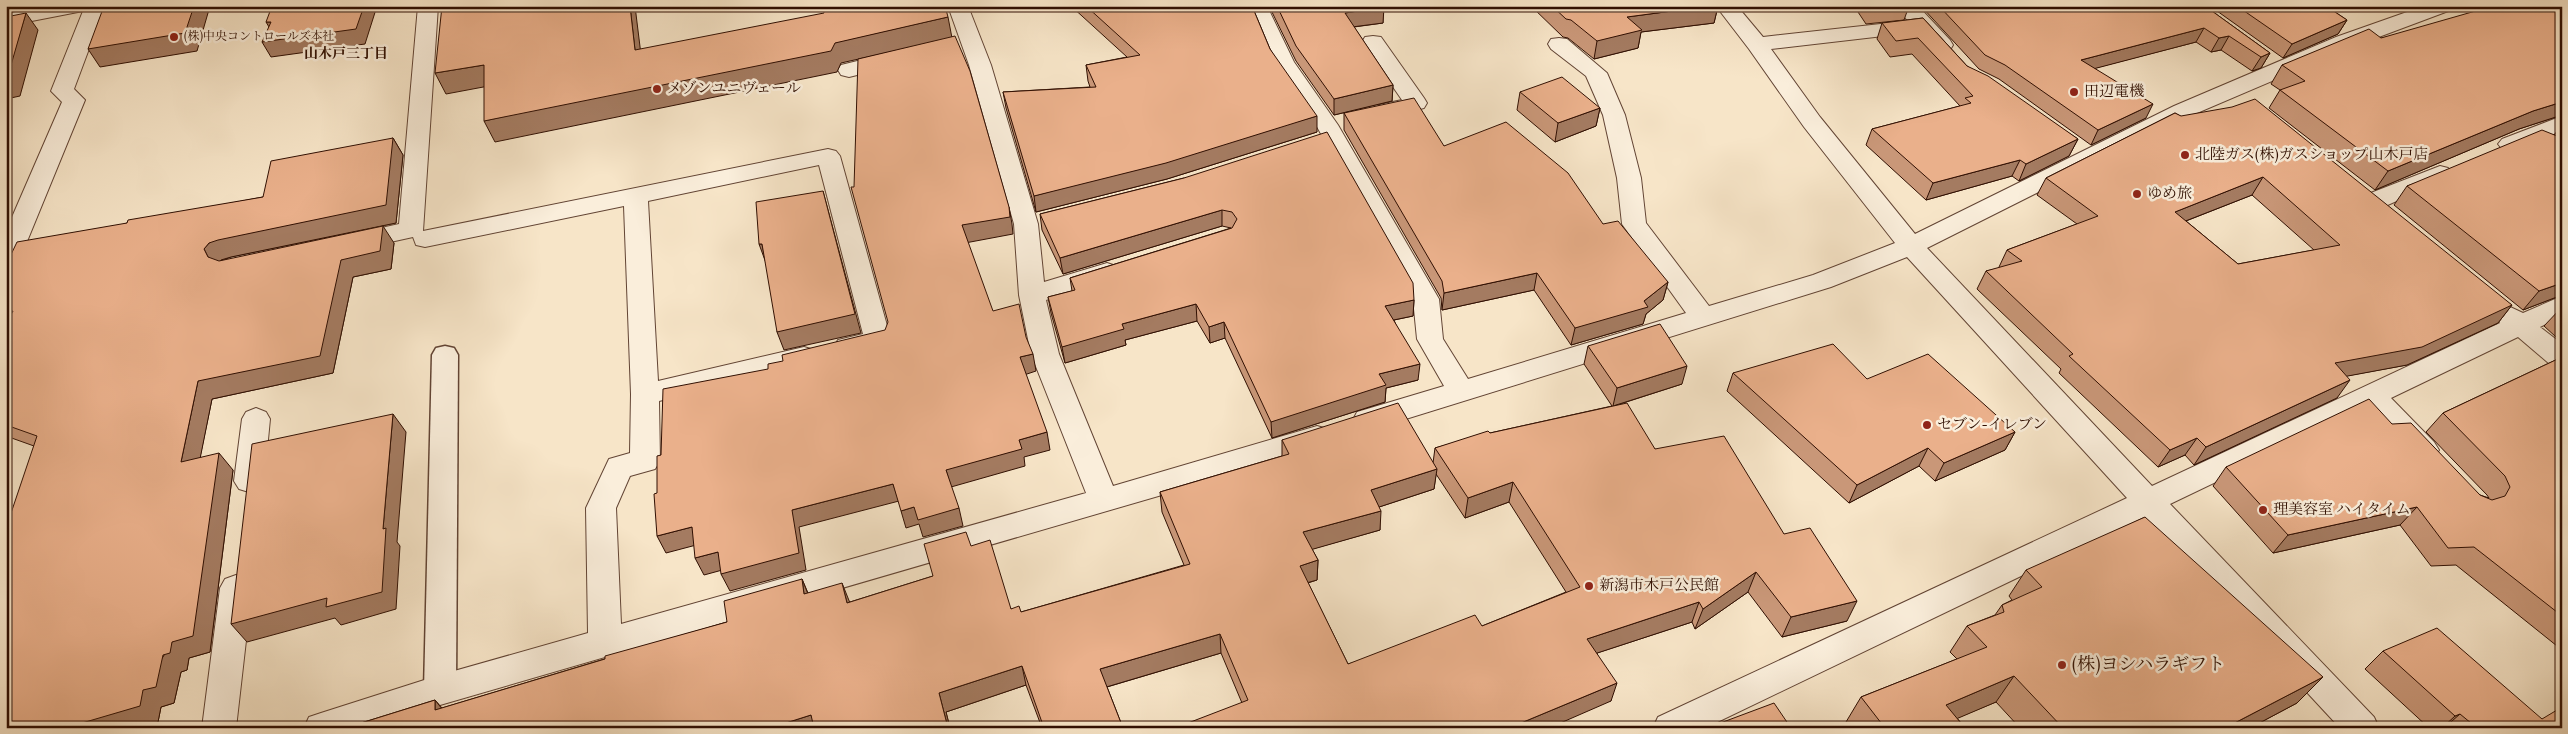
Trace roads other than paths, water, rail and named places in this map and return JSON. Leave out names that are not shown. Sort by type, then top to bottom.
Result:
[{"type":"street","points":[[6,20],[77,6]]},
{"type":"street","points":[[6,261],[74,100],[62,91],[95,6]]},
{"type":"street","points":[[336,246],[411,230],[428,6]]},
{"type":"street","points":[[958,6],[962,44],[1035,222],[1032,295],[1045,354],[1103,499]]},
{"type":"street","points":[[1257,6],[1283,63],[1336,128],[1426,299],[1430,338],[1460,390]]},
{"type":"street","points":[[1726,6],[1757,44],[1812,122],[1911,246],[2148,502],[2362,728]]},
{"type":"street","points":[[1906,6],[1957,61]]},
{"type":"street","points":[[321,728],[440,690],[605,642],[1241,461],[1460,390],[1822,281],[1911,246],[2081,151],[2231,91],[2273,64],[2344,42],[2444,6]]},
{"type":"street","points":[[1757,44],[1924,25]]},
{"type":"street","points":[[1336,128],[1416,103],[1373,42]]},
{"type":"street","points":[[1559,44],[1596,73],[1614,115],[1629,178],[1634,224],[1704,318]]},
{"type":"street","points":[[849,70],[915,55]]},
{"type":"street","points":[[2231,91],[2254,108]]},
{"type":"street","points":[[2492,152],[2562,123]]},
{"type":"street","points":[[2528,136],[2553,150]]},
{"type":"street","points":[[425,240],[828,156],[878,340],[645,394]]},
{"type":"street","points":[[2394,220],[2365,196],[2464,163]]},
{"type":"street","points":[[605,642],[601,508],[619,467],[645,461],[645,394],[636,196]]},
{"type":"street","points":[[1032,295],[1127,266]]},
{"type":"street","points":[[2490,300],[2562,359]]},
{"type":"street","points":[[1670,728],[2562,305]]},
{"type":"street","points":[[2371,395],[2443,470]]},
{"type":"street","points":[[246,506],[256,419]]},
{"type":"street","points":[[219,728],[239,564]]},
{"type":"lane","points":[[440,690],[445,355]]},
{"type":"place","name":"(株)中央コントロールズ本社","points":[[174,37]]},
{"type":"place","name":"メゾンユニヴェール","points":[[657,89]]},
{"type":"place","name":"田辺電機","points":[[2074,92]]},
{"type":"place","name":"北陸ガス(株)ガスショップ山木戸店","points":[[2185,155]]},
{"type":"place","name":"ゆめ旅","points":[[2137,194]]},
{"type":"place","name":"セブン-イレブン","points":[[1927,425]]},
{"type":"place","name":"理美容室 ハイタイム","points":[[2263,510]]},
{"type":"place","name":"新潟市木戸公民館","points":[[1589,586]]},
{"type":"place","name":"(株)ヨシハラギフト","points":[[2062,665]]},
{"type":"district","name":"山木戸三丁目","points":[[346,54]]}]
